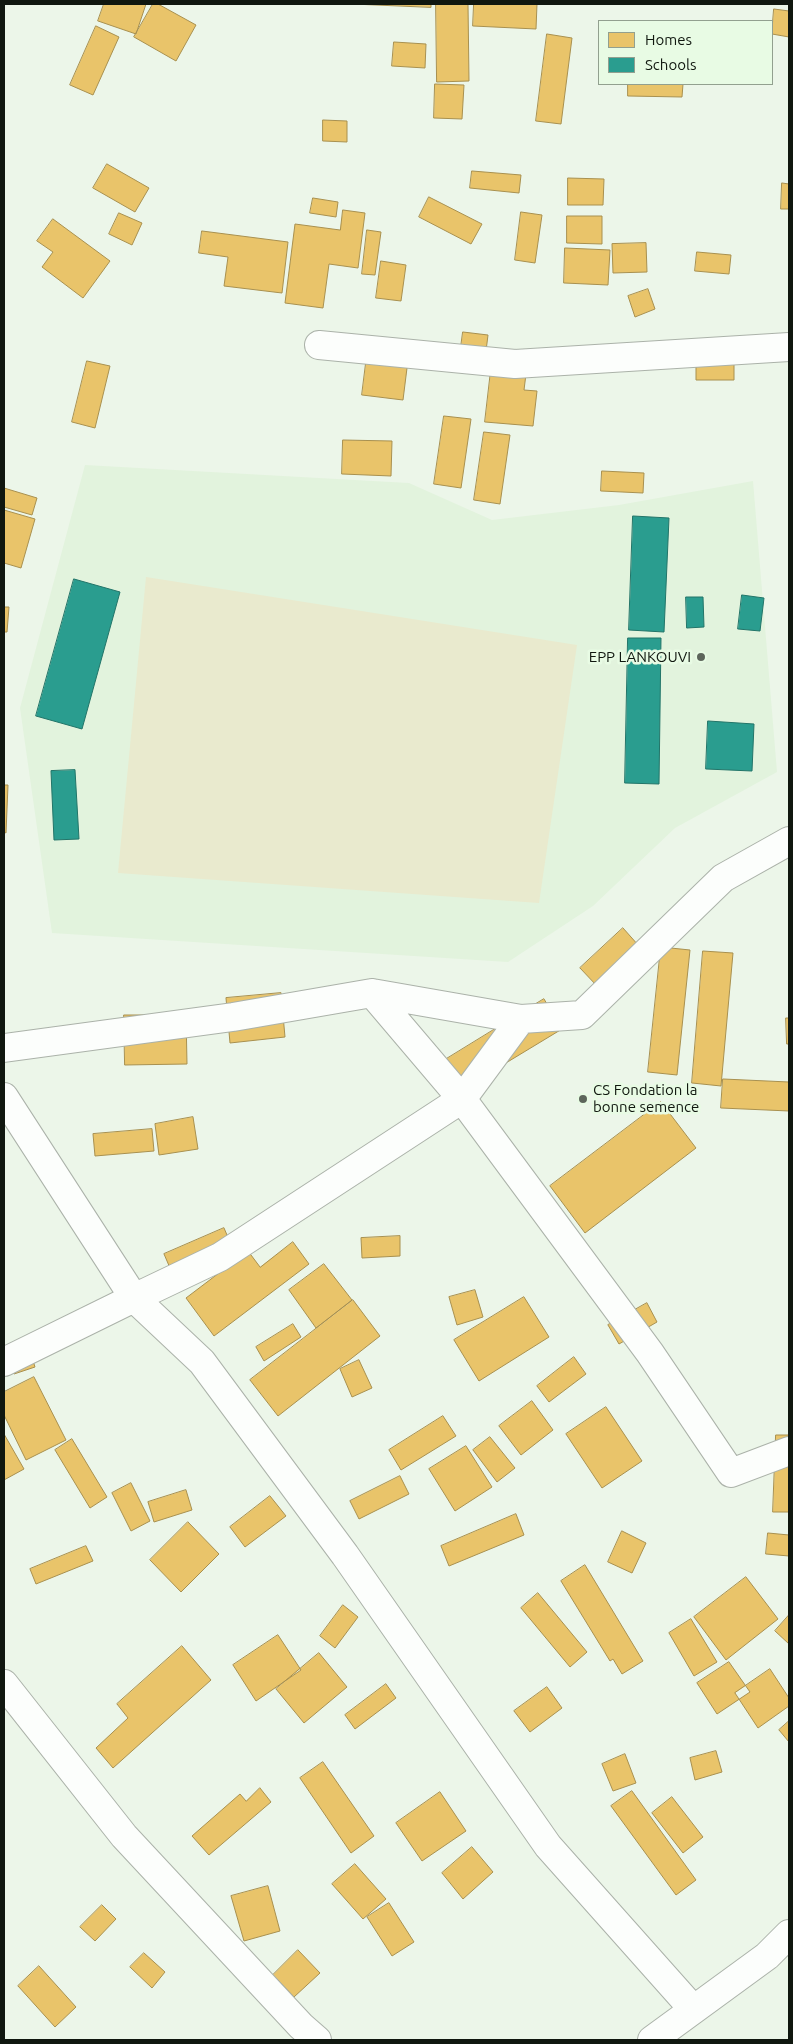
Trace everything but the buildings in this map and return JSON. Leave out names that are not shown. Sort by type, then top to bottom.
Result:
[{"type":"street","points":[[319,344],[515,364],[789,347]]},
{"type":"street","points":[[4,1048],[233,1016],[372,993],[521,1019],[582,1015],[723,878],[789,841]]},
{"type":"street","points":[[372,993],[462,1099],[650,1353],[731,1473],[789,1451]]},
{"type":"street","points":[[4,1362],[220,1257],[462,1099],[521,1019]]},
{"type":"street","points":[[4,1097],[134,1298],[202,1362],[345,1555],[548,1846],[693,2009]]},
{"type":"street","points":[[4,1684],[124,1836],[304,2035]]},
{"type":"street","points":[[652,2040],[767,1956],[789,1934]]},
{"type":"shaded area","name":"EPP LANKOUVI","points":[[85,465],[409,483],[492,520],[619,505],[753,481],[777,772],[675,828],[593,906],[508,962],[52,933],[20,708]]},
{"type":"shaded area","points":[[146,577],[577,645],[539,903],[118,873]]},
{"type":"place","name":"EPP LANKOUVI","points":[[701,657]]},
{"type":"place","name":"CS Fondation la bonne semence","points":[[583,1099]]}]
